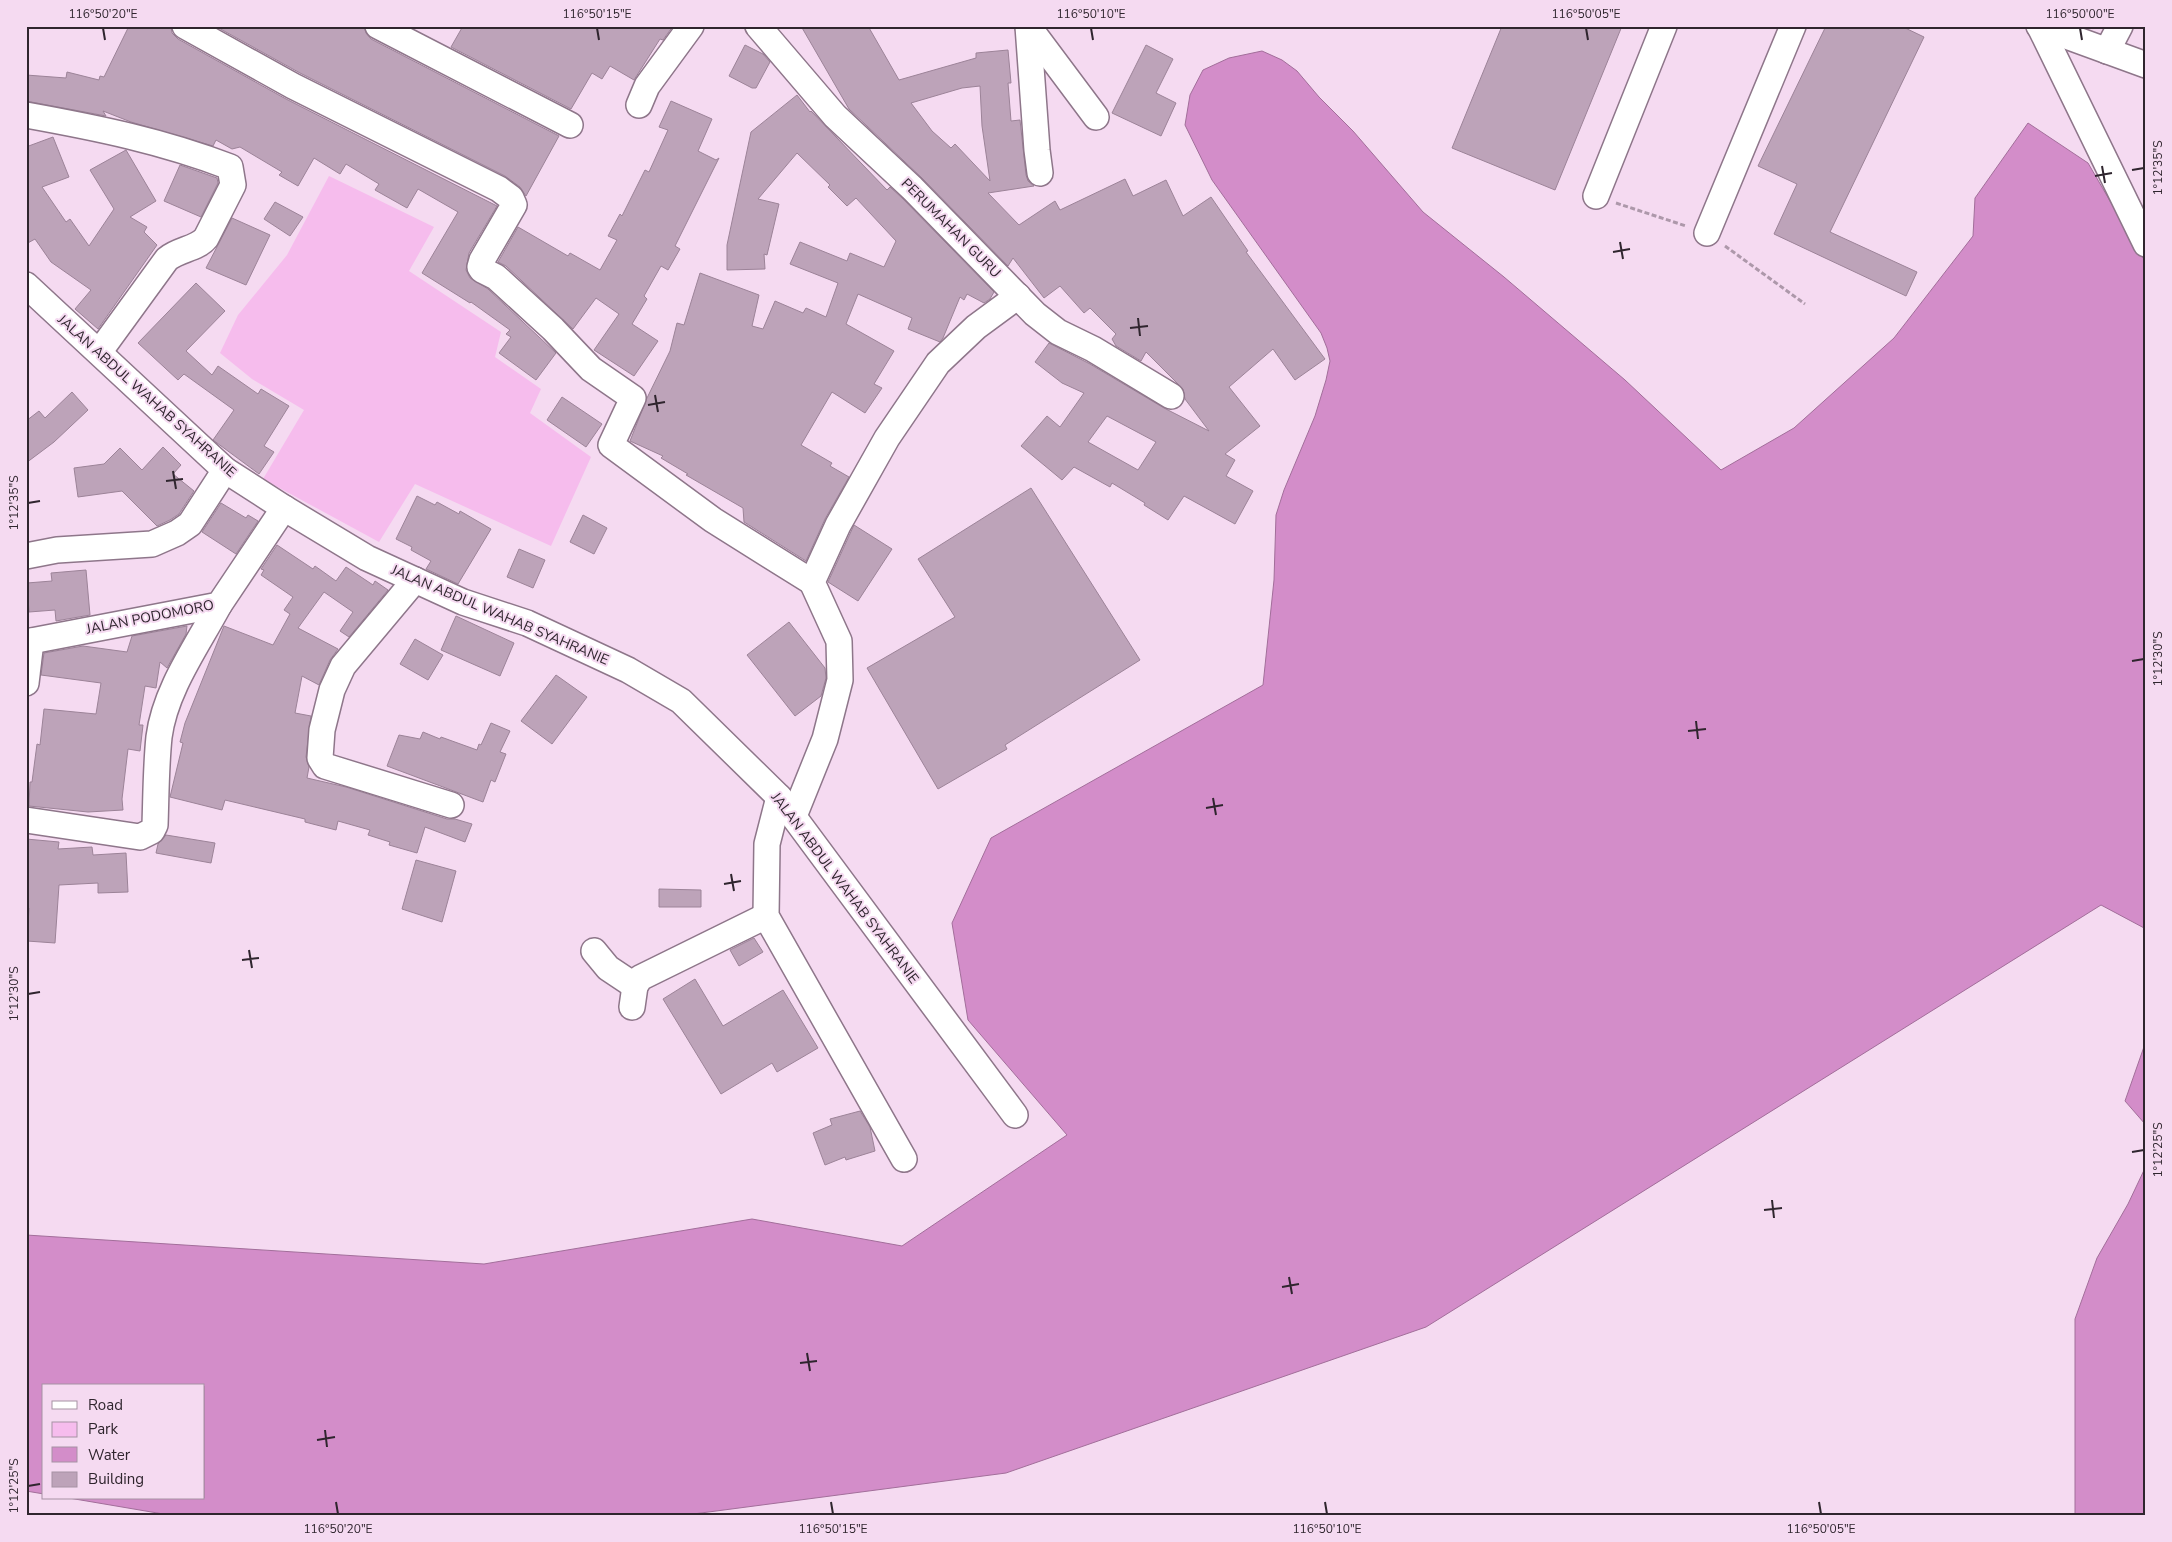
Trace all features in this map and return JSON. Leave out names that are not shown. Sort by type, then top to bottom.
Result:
[{"type":"street","points":[[184,26],[293,86],[499,189],[510,198],[514,205],[482,260],[480,267],[496,277],[553,329],[591,369],[632,398],[610,445],[714,520],[812,582],[840,641],[840,680],[825,739],[767,844],[766,916],[904,1159]]},
{"type":"street","points":[[378,26],[570,125]]},
{"type":"street","points":[[639,105],[647,86],[691,26]]},
{"type":"street","name":"PERUMAHAN GURU","points":[[758,26],[835,116],[912,188],[1035,314],[1058,332],[1093,349],[1171,396]]},
{"type":"street","points":[[1028,26],[1096,117]]},
{"type":"street","points":[[1028,26],[1040,173]]},
{"type":"street","points":[[1596,196],[1664,26]]},
{"type":"street","points":[[1707,233],[1794,26]]},
{"type":"street","points":[[2039,26],[2146,65]]},
{"type":"street","points":[[2039,26],[2146,244]]},
{"type":"street","points":[[2107,51],[2120,26]]},
{"type":"street","points":[[26,115],[116,131],[185,150],[230,167],[233,184],[206,238],[201,243],[176,252],[167,259],[100,351]]},
{"type":"street","name":"JALAN ABDUL WAHAB SYAHRANIE","points":[[26,285],[41,301],[100,351],[153,404],[225,470],[284,508],[367,558],[463,602],[527,623],[628,670],[681,701],[787,807],[1015,1115]]},
{"type":"street","points":[[812,582],[838,525],[887,438],[938,363],[976,327],[1018,296]]},
{"type":"street","points":[[26,556],[56,550],[152,544],[177,533],[190,524],[225,470]]},
{"type":"street","name":"JALAN PODOMORO","points":[[29,641],[219,605],[284,508]]},
{"type":"street","points":[[415,580],[343,666],[332,690],[322,730],[320,758],[325,766],[451,805]]},
{"type":"street","points":[[26,820],[140,837],[152,832],[155,825],[159,736],[165,712],[177,682],[219,605]]},
{"type":"street","points":[[26,683],[29,641]]},
{"type":"street","points":[[594,951],[634,996],[640,978],[766,916]]},
{"type":"path","points":[[1596,196],[1707,233],[1805,304]]},
{"type":"green space","points":[[329,176],[434,227],[409,271],[501,332],[495,357],[541,389],[530,413],[591,457],[551,546],[415,484],[379,542],[263,479],[304,410],[252,379],[220,353],[238,315],[287,255]]},
{"type":"water","points":[[1262,51],[1282,60],[1297,71],[1319,97],[1353,131],[1423,212],[1504,277],[1625,380],[1721,470],[1794,428],[1894,338],[1973,236],[1975,198],[2028,123],[2088,163],[2146,263],[2146,929],[2101,905],[1426,1327],[1006,1473],[678,1516],[175,1516],[81,1500],[205,1500],[205,1384],[42,1384],[42,1494],[26,1491],[26,1235],[484,1264],[752,1219],[902,1246],[1067,1135],[968,1020],[952,923],[991,838],[1263,685],[1274,580],[1276,515],[1284,490],[1315,416],[1330,361],[1321,333],[1212,180],[1185,125],[1190,95],[1203,70],[1229,58]]},
{"type":"water","points":[[2146,1041],[2146,1138],[2145,1124],[2125,1101]]},
{"type":"water","points":[[2146,1166],[2146,1516],[2075,1516],[2075,1319],[2097,1258],[2128,1204]]},
{"type":"building","points":[[129,26],[171,26],[172,33],[178,39],[286,99],[497,206],[469,253],[466,270],[470,278],[488,289],[556,353],[536,380],[499,353],[511,337],[506,334],[510,330],[471,302],[422,273],[458,212],[418,189],[407,208],[375,190],[379,184],[346,164],[340,174],[314,158],[298,186],[279,175],[282,172],[240,147],[232,149],[216,140],[213,146],[131,122],[103,111],[106,116],[26,101],[26,75],[66,78],[67,72],[99,80],[100,76],[104,77]]},
{"type":"building","points":[[215,26],[364,26],[366,33],[371,39],[559,136],[526,196],[520,187],[505,176],[300,73]]},
{"type":"building","points":[[463,26],[673,26],[663,40],[660,39],[634,80],[610,66],[602,79],[592,73],[571,109],[451,47]]},
{"type":"building","points":[[801,26],[868,26],[899,80],[976,58],[976,53],[1008,50],[1011,83],[1008,83],[1011,121],[1020,120],[1026,175],[1028,181],[1034,186],[988,193],[1019,225],[1055,201],[1060,210],[1125,179],[1133,196],[1166,180],[1183,216],[1211,197],[1248,251],[1246,252],[1325,359],[1295,380],[1273,349],[1229,387],[1260,426],[1225,454],[1235,460],[1226,476],[1253,491],[1235,524],[1184,496],[1168,520],[1144,505],[1145,503],[1112,483],[1110,487],[1074,467],[1062,480],[1021,446],[1047,416],[1060,427],[1084,393],[1062,383],[1035,362],[1049,343],[1090,364],[1164,408],[1209,431],[1185,399],[1183,389],[1146,352],[1141,361],[1116,346],[1112,339],[1116,334],[1090,308],[1084,313],[1060,286],[1044,298],[1013,258],[1008,266],[922,178],[849,109]],"holes":[[[980,86],[982,126],[990,181],[955,144],[951,148],[932,131],[911,103],[962,88]],[[1107,416],[1156,442],[1138,470],[1088,442]]]},
{"type":"building","points":[[1502,26],[1622,26],[1555,190],[1452,148]]},
{"type":"building","points":[[1826,26],[1901,26],[1924,37],[1830,232],[1917,272],[1906,296],[1774,234],[1797,184],[1758,166]]},
{"type":"building","points":[[745,45],[763,54],[770,62],[756,88],[752,88],[729,76]]},
{"type":"building","points":[[1146,45],[1173,59],[1156,93],[1176,103],[1161,136],[1112,113]]},
{"type":"building","points":[[797,95],[810,112],[887,190],[890,187],[902,198],[994,292],[990,299],[984,303],[967,294],[964,300],[960,297],[940,342],[908,329],[912,318],[858,294],[846,324],[894,351],[874,384],[882,388],[865,413],[832,392],[801,445],[832,463],[830,466],[849,477],[825,519],[806,561],[744,522],[743,508],[686,475],[688,474],[661,458],[663,456],[630,441],[647,398],[670,351],[677,323],[684,325],[700,273],[759,295],[752,326],[763,329],[775,301],[803,313],[806,308],[826,317],[838,283],[790,264],[800,242],[847,261],[850,253],[884,267],[896,241],[856,198],[847,206],[828,187],[830,185],[797,153],[758,199],[779,204],[767,255],[764,254],[765,269],[727,270],[727,245],[751,132]]},
{"type":"building","points":[[671,101],[712,119],[698,151],[716,160],[719,158],[675,246],[680,249],[668,270],[661,266],[644,296],[647,299],[632,324],[658,341],[634,376],[594,350],[619,314],[596,298],[573,329],[506,266],[498,262],[518,227],[568,256],[570,253],[600,270],[617,240],[608,236],[620,214],[622,216],[645,170],[649,172],[668,130],[659,127]]},
{"type":"building","points":[[53,137],[69,177],[42,187],[66,222],[70,219],[89,246],[114,209],[90,170],[126,150],[156,201],[130,217],[147,227],[144,232],[157,245],[98,329],[75,309],[91,290],[51,262],[35,239],[26,244],[26,147]]},
{"type":"building","points":[[180,165],[217,178],[218,183],[201,217],[164,201]]},
{"type":"building","points":[[275,202],[303,217],[290,236],[264,219]]},
{"type":"building","points":[[232,218],[270,235],[246,285],[206,268]]},
{"type":"building","points":[[196,283],[225,311],[186,351],[212,375],[218,366],[258,394],[261,389],[289,406],[264,446],[274,452],[259,474],[213,440],[234,410],[184,374],[178,380],[138,343]]},
{"type":"building","points":[[72,392],[88,410],[54,442],[26,463],[26,421],[39,411],[45,418]]},
{"type":"building","points":[[562,397],[602,424],[586,447],[547,420]]},
{"type":"building","points":[[163,447],[181,465],[173,474],[194,491],[179,514],[170,520],[157,526],[122,491],[78,497],[74,468],[104,464],[120,448],[142,470]]},
{"type":"building","points":[[1031,488],[1140,660],[1005,745],[1007,749],[938,789],[867,668],[955,617],[918,559]]},
{"type":"building","points":[[417,496],[435,505],[437,502],[459,514],[460,511],[491,529],[458,584],[426,569],[431,561],[411,550],[412,547],[396,539]]},
{"type":"building","points":[[221,503],[246,518],[248,515],[258,521],[236,554],[202,532]]},
{"type":"building","points":[[583,515],[607,528],[594,554],[570,542]]},
{"type":"building","points":[[854,525],[892,549],[858,601],[828,582]]},
{"type":"building","points":[[277,545],[313,569],[315,566],[336,581],[346,567],[373,585],[375,581],[388,590],[349,637],[340,631],[353,612],[324,592],[298,628],[338,649],[330,660],[319,685],[302,676],[295,713],[311,716],[306,757],[309,767],[307,778],[346,787],[447,819],[455,819],[472,824],[465,842],[425,827],[417,853],[389,845],[390,842],[368,835],[370,830],[338,821],[336,830],[305,822],[305,819],[225,800],[222,810],[170,797],[183,743],[180,742],[185,723],[224,626],[273,645],[290,614],[284,610],[293,597],[261,575],[264,570],[261,569]]},
{"type":"building","points":[[519,549],[545,560],[533,588],[507,577]]},
{"type":"building","points":[[86,570],[90,615],[56,621],[55,610],[29,612],[27,583],[52,581],[51,573]]},
{"type":"building","points":[[456,616],[514,643],[500,676],[441,650]]},
{"type":"building","points":[[789,622],[825,668],[826,678],[821,696],[795,716],[747,655]]},
{"type":"building","points":[[187,626],[186,634],[167,668],[160,662],[156,688],[145,686],[139,725],[143,725],[140,751],[128,749],[122,799],[123,810],[88,812],[29,806],[30,782],[32,782],[37,744],[40,745],[44,709],[96,714],[101,683],[41,675],[44,653],[83,646],[127,652],[132,636]]},
{"type":"building","points":[[415,639],[443,655],[428,680],[400,664]]},
{"type":"building","points":[[556,675],[587,697],[552,744],[521,721]]},
{"type":"building","points":[[491,723],[510,731],[500,752],[506,754],[495,782],[491,780],[483,802],[387,766],[399,735],[420,739],[423,732],[477,750]]},
{"type":"building","points":[[166,835],[215,843],[211,863],[156,853],[158,844]]},
{"type":"building","points":[[26,839],[59,842],[58,849],[92,847],[93,855],[126,853],[128,892],[98,893],[98,883],[59,885],[55,943],[27,941],[29,908],[26,908]]},
{"type":"building","points":[[416,860],[456,871],[442,922],[402,909]]},
{"type":"building","points":[[659,889],[701,890],[701,907],[659,907]]},
{"type":"building","points":[[754,938],[763,952],[739,966],[730,950]]},
{"type":"building","points":[[695,979],[723,1026],[783,990],[818,1048],[777,1072],[772,1063],[721,1094],[663,999]]},
{"type":"building","points":[[860,1111],[870,1127],[875,1151],[846,1160],[845,1157],[825,1165],[813,1133],[832,1125],[830,1119]]}]
